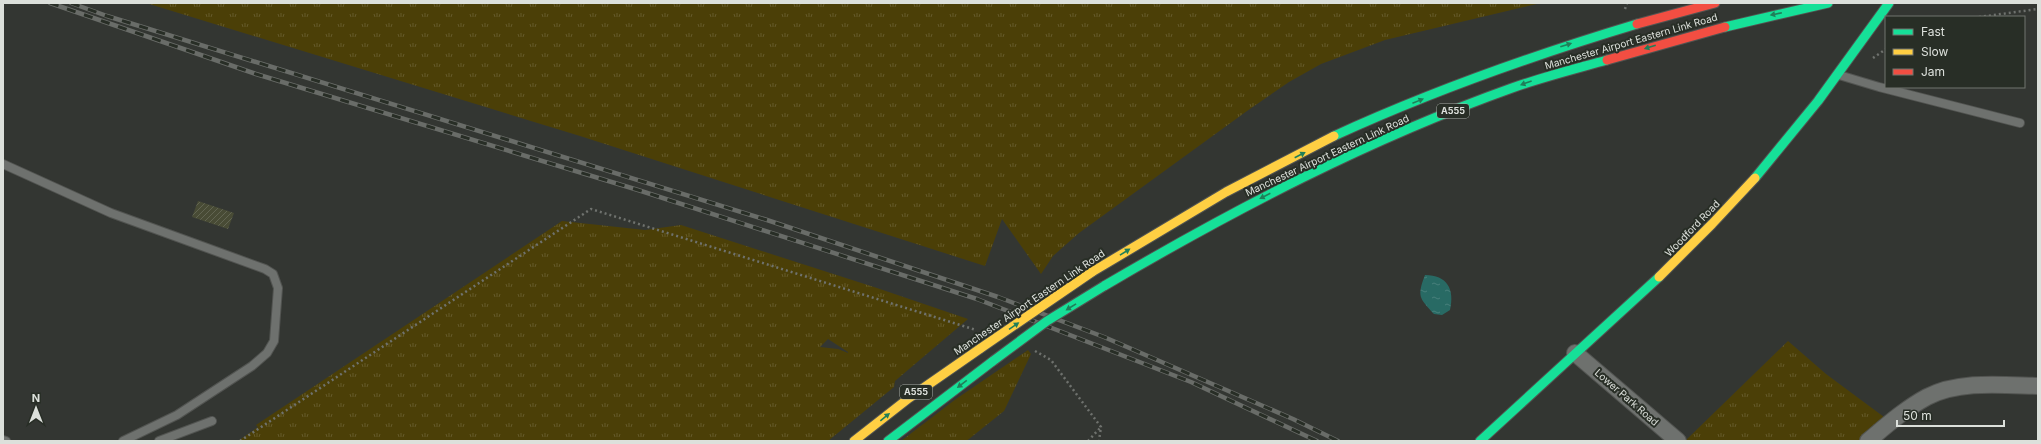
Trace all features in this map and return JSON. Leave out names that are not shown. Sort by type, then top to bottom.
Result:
[{"type":"main road","name":"Manchester Airport Eastern Link Road","points":[[854,441],[908,398],[1092,272],[1152,235],[1228,192],[1365,122],[1525,59],[1591,37],[1716,3]]},
{"type":"main road","name":"Manchester Airport Eastern Link Road","points":[[888,441],[1048,321],[1104,286],[1267,195],[1376,142],[1459,108],[1532,81],[1675,39],[1743,21],[1828,3]]},
{"type":"main road","name":"Woodford Road","points":[[1480,441],[1684,252],[1757,176],[1855,52],[1889,3]]},
{"type":"street","name":"Lower Park Road","points":[[1575,353],[1678,441]]},
{"type":"street","points":[[1868,441],[1897,415],[1934,394],[1954,388],[1982,385],[2038,386]]},
{"type":"lane","points":[[1838,74],[1879,87],[2020,123]]},
{"type":"lane","points":[[3,164],[111,213],[273,274],[278,288],[274,341],[268,353],[252,366],[176,415],[123,441]]},
{"type":"lane","points":[[159,441],[212,421]]},
{"type":"path","points":[[1986,16],[2038,9]]},
{"type":"path","points":[[240,441],[591,209],[894,305]]},
{"type":"path","points":[[1088,441],[1101,427],[1099,441]]},
{"type":"green space","points":[[146,3],[1541,3],[1385,40],[1321,64],[1289,82],[1247,111],[1079,233],[1053,256],[1041,274],[1002,219],[985,266],[580,136]]},
{"type":"green space","points":[[562,221],[645,230],[681,225],[968,319],[895,381],[894,387],[828,441],[238,441],[258,427],[256,425]],"holes":[[[828,339],[848,352],[838,349],[820,347]]]},
{"type":"green space","points":[[1788,341],[1826,374],[1884,417],[1859,441],[1685,441]]},
{"type":"green space","points":[[1028,350],[1031,354],[1004,411],[969,439],[966,441],[901,441],[956,399]]},
{"type":"water","points":[[1425,275],[1439,278],[1448,285],[1451,296],[1450,310],[1442,315],[1434,314],[1422,300],[1420,292]]},
{"type":"building","points":[[198,201],[234,213],[228,229],[192,217]]},
{"type":"railway","points":[[50,3],[256,74],[638,190],[977,299],[1191,382],[1317,441]]},
{"type":"railway","points":[[71,3],[107,16],[767,220],[998,297],[1104,337],[1293,419],[1338,441]]},
{"type":"traffic: fast","points":[[1725,27],[1828,3]]},
{"type":"traffic: fast","points":[[1755,178],[1818,101],[1889,3]]},
{"type":"traffic: fast","points":[[1334,136],[1446,89],[1560,48],[1637,24]]},
{"type":"traffic: fast","points":[[1104,286],[1153,257],[1253,203],[1304,177],[1406,130],[1512,88],[1607,60]]},
{"type":"traffic: fast","points":[[1480,441],[1659,277]]},
{"type":"traffic: fast","points":[[993,361],[1047,321],[1104,286]]},
{"type":"traffic: fast","points":[[888,441],[993,361]]},
{"type":"traffic: slow","points":[[1092,272],[1226,192],[1334,136]]},
{"type":"traffic: slow","points":[[1659,277],[1755,178]]},
{"type":"traffic: slow","points":[[981,348],[1092,272]]},
{"type":"traffic: slow","points":[[854,441],[909,398],[981,348]]},
{"type":"traffic: jam","points":[[1637,24],[1715,3]]},
{"type":"traffic: jam","points":[[1607,60],[1725,27]]}]
